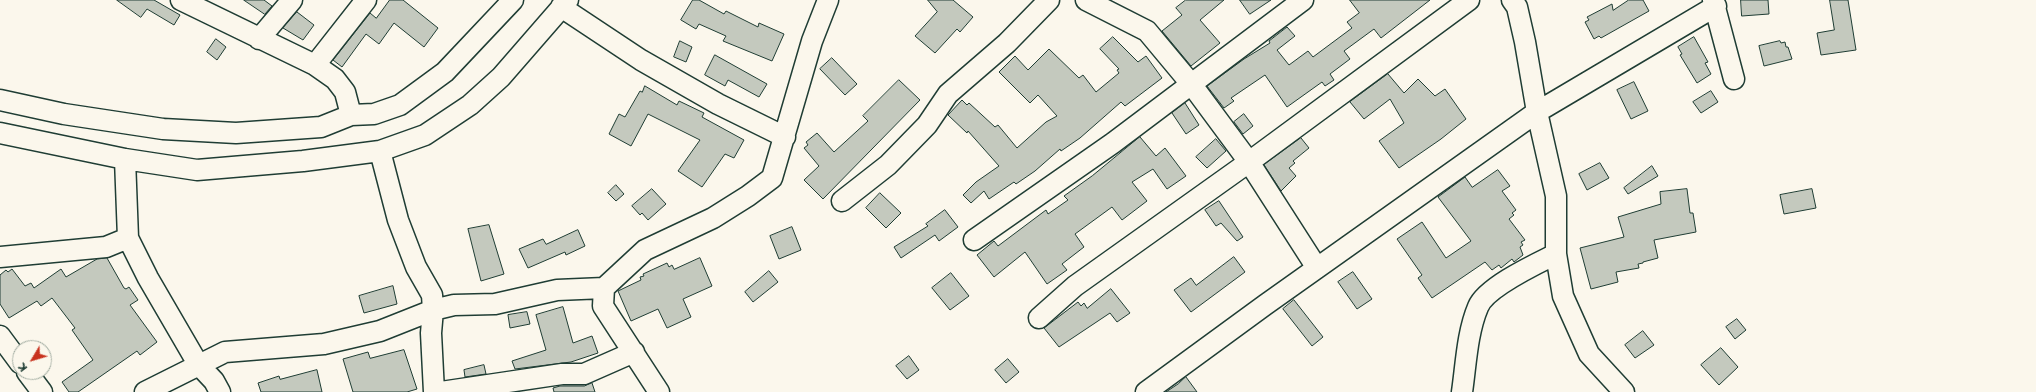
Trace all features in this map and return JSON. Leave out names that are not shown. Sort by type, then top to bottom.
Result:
[{"type":"street","points":[[181,0],[315,65],[335,80],[345,92],[351,116]]},
{"type":"street","points":[[259,39],[292,0]]},
{"type":"street","points":[[315,65],[366,0]]},
{"type":"street","points":[[0,100],[64,114],[163,129],[236,133],[321,128],[351,116],[374,114],[400,105],[445,72],[513,0]]},
{"type":"street","points":[[145,392],[198,364],[225,352],[324,344],[373,333],[433,310],[454,305],[495,304],[557,290],[604,288],[645,250],[713,218],[748,196],[772,178],[812,41],[828,0]]},
{"type":"street","points":[[842,201],[888,165],[927,125],[948,94],[1007,43],[1049,0]]},
{"type":"street","points":[[1086,0],[1147,32],[1192,84],[1249,162],[1317,268]]},
{"type":"street","points":[[974,240],[1113,143],[1303,0]]},
{"type":"street","points":[[1039,318],[1075,286],[1249,162],[1469,0]]},
{"type":"street","points":[[1512,0],[1516,7],[1525,42],[1537,112],[1556,196],[1556,254],[1563,296],[1589,354],[1624,392]]},
{"type":"street","points":[[1146,392],[1317,268],[1537,112],[1714,3],[1734,79]]},
{"type":"street","points":[[0,133],[125,159],[197,170],[303,161],[380,151],[425,135],[470,105],[501,77],[565,4],[640,60],[718,104],[785,137]]},
{"type":"street","points":[[50,143],[64,114]]},
{"type":"street","points":[[380,151],[398,220],[416,267],[432,295],[434,392]]},
{"type":"street","points":[[125,159],[128,238],[148,278],[198,364],[214,382],[220,392]]},
{"type":"street","points":[[0,257],[106,247],[128,238]]},
{"type":"street","points":[[1462,392],[1471,330],[1478,306],[1500,284],[1556,254]]},
{"type":"street","points":[[604,288],[603,306],[659,392]]},
{"type":"street","points":[[1,338],[12,352]]},
{"type":"street","points":[[440,392],[562,374],[584,374],[634,352]]},
{"type":"street","points":[[33,380],[42,392]]},
{"type":"building","points":[[117,0],[154,0],[180,15],[174,25],[147,9],[141,17]]},
{"type":"building","points":[[244,0],[264,0],[272,6],[265,14]]},
{"type":"building","points":[[390,0],[403,0],[438,28],[424,47],[394,23],[379,44],[366,34],[342,67],[333,60],[370,13],[376,18]]},
{"type":"building","points":[[693,0],[699,0],[724,14],[726,11],[758,27],[759,23],[784,34],[772,61],[723,41],[726,36],[699,24],[696,29],[681,20]]},
{"type":"building","points":[[928,0],[953,0],[973,17],[960,32],[957,29],[935,53],[915,36],[937,12]]},
{"type":"building","points":[[1186,0],[1224,0],[1200,20],[1220,43],[1191,66],[1162,31],[1182,15],[1176,8]]},
{"type":"building","points":[[1240,0],[1271,0],[1250,14]]},
{"type":"building","points":[[1350,0],[1430,0],[1381,38],[1374,29],[1344,51],[1350,59],[1330,74],[1334,80],[1325,86],[1322,82],[1287,107],[1265,75],[1231,98],[1234,101],[1224,108],[1207,86],[1244,59],[1270,43],[1269,41],[1287,27],[1295,36],[1277,50],[1289,65],[1308,51],[1313,57],[1352,28],[1347,22],[1359,13]]},
{"type":"building","points":[[1629,0],[1643,0],[1649,11],[1601,38],[1599,36],[1594,39],[1585,22],[1589,20],[1587,17],[1612,4],[1613,10]]},
{"type":"building","points":[[1741,0],[1768,0],[1769,14],[1742,16]]},
{"type":"building","points":[[1830,0],[1848,0],[1856,50],[1821,55],[1817,33],[1834,30]]},
{"type":"building","points":[[297,12],[314,25],[303,40],[283,28]]},
{"type":"building","points":[[1113,37],[1138,62],[1146,56],[1162,78],[1125,106],[1121,102],[1080,138],[1061,151],[1060,149],[1035,171],[1016,184],[1014,182],[989,199],[984,191],[971,203],[963,195],[976,182],[999,166],[968,131],[967,133],[948,115],[962,100],[967,105],[969,103],[995,127],[998,125],[1017,148],[1046,122],[1057,116],[1038,95],[1030,103],[999,72],[1015,56],[1028,70],[1049,49],[1079,78],[1083,75],[1096,92],[1119,73],[1117,70],[1119,69],[1100,49]]},
{"type":"building","points":[[1694,37],[1708,62],[1705,63],[1711,74],[1697,83],[1680,55],[1682,54],[1678,47]]},
{"type":"building","points":[[216,39],[226,47],[217,60],[207,52]]},
{"type":"building","points":[[680,41],[692,47],[686,62],[674,57]]},
{"type":"building","points":[[1780,41],[1781,43],[1785,42],[1792,59],[1764,66],[1759,46]]},
{"type":"building","points":[[715,55],[767,84],[759,97],[728,80],[725,86],[705,75]]},
{"type":"building","points":[[832,58],[857,84],[845,95],[820,69]]},
{"type":"building","points":[[1388,74],[1404,93],[1418,79],[1435,96],[1445,89],[1466,119],[1441,139],[1399,168],[1379,141],[1404,123],[1390,99],[1364,119],[1350,102]]},
{"type":"building","points":[[899,80],[920,100],[823,199],[804,180],[819,166],[804,148],[808,145],[806,142],[817,133],[834,152],[868,121],[863,116]]},
{"type":"building","points":[[1634,82],[1648,111],[1631,119],[1617,90]]},
{"type":"building","points":[[645,86],[677,105],[679,101],[704,113],[702,117],[744,140],[734,158],[725,154],[702,187],[678,171],[700,140],[648,114],[631,146],[609,134],[619,114],[625,117],[640,91],[642,92]]},
{"type":"building","points":[[1711,91],[1718,102],[1701,113],[1693,102]]},
{"type":"building","points":[[1185,103],[1199,125],[1186,134],[1172,113]]},
{"type":"building","points":[[1244,114],[1253,126],[1243,134],[1234,122]]},
{"type":"building","points":[[1140,137],[1156,156],[1165,148],[1186,176],[1167,189],[1153,169],[1132,182],[1147,201],[1122,220],[1112,207],[1075,234],[1084,247],[1062,264],[1067,270],[1047,284],[1025,252],[994,277],[977,255],[994,241],[998,246],[1046,210],[1048,214],[1068,200],[1064,196],[1092,176]]},
{"type":"building","points":[[1301,138],[1309,148],[1293,161],[1295,163],[1289,168],[1296,176],[1281,191],[1264,165]]},
{"type":"building","points":[[1216,139],[1226,151],[1207,168],[1196,157]]},
{"type":"building","points":[[1600,163],[1609,178],[1587,190],[1579,174]]},
{"type":"building","points":[[1652,166],[1658,176],[1628,194],[1624,188]]},
{"type":"building","points":[[1498,170],[1510,186],[1502,191],[1516,210],[1512,213],[1514,215],[1509,219],[1525,240],[1521,242],[1523,245],[1520,247],[1523,255],[1514,262],[1512,259],[1501,268],[1499,265],[1492,270],[1485,262],[1432,298],[1418,278],[1422,275],[1397,239],[1422,222],[1446,258],[1471,241],[1438,197],[1465,177],[1472,187]]},
{"type":"building","points":[[616,185],[624,194],[616,201],[608,193]]},
{"type":"building","points":[[652,189],[666,204],[648,220],[642,213],[640,215],[632,206]]},
{"type":"building","points":[[1687,189],[1690,213],[1693,213],[1696,232],[1654,240],[1658,258],[1638,264],[1639,268],[1616,272],[1618,282],[1591,289],[1580,248],[1624,237],[1618,217],[1661,204],[1660,192]]},
{"type":"building","points":[[1812,189],[1816,208],[1784,214],[1780,195]]},
{"type":"building","points":[[880,193],[901,213],[886,228],[866,208]]},
{"type":"building","points":[[1219,201],[1243,237],[1237,241],[1221,223],[1216,226],[1205,210]]},
{"type":"building","points":[[945,210],[958,227],[939,241],[935,235],[901,258],[894,247],[928,226],[926,224]]},
{"type":"building","points":[[489,225],[504,274],[481,281],[468,229]]},
{"type":"building","points":[[792,227],[801,250],[779,259],[770,236]]},
{"type":"building","points":[[578,230],[585,246],[566,255],[565,252],[528,268],[519,249],[543,239],[546,244]]},
{"type":"building","points":[[1234,257],[1245,272],[1191,312],[1174,290],[1191,278],[1196,285]]},
{"type":"building","points":[[107,258],[124,288],[126,289],[129,287],[138,300],[130,305],[157,342],[140,355],[137,351],[78,392],[69,392],[62,382],[93,360],[72,330],[75,328],[52,298],[41,306],[37,301],[9,318],[0,304],[0,275],[6,270],[8,272],[12,269],[25,286],[31,283],[34,288],[61,269],[66,277],[97,259]]},
{"type":"building","points":[[700,258],[712,286],[683,299],[691,317],[667,328],[658,309],[631,321],[618,291],[641,280],[640,277],[644,276],[643,274],[667,263],[669,267],[672,265],[674,269]]},
{"type":"building","points":[[769,271],[778,282],[753,302],[745,292]]},
{"type":"building","points":[[1353,272],[1372,299],[1357,309],[1338,282]]},
{"type":"building","points":[[951,273],[969,296],[950,310],[932,288]]},
{"type":"building","points":[[393,286],[397,304],[364,313],[359,296]]},
{"type":"building","points":[[1111,289],[1130,313],[1117,322],[1110,313],[1059,347],[1044,328],[1078,302],[1081,306],[1084,303],[1087,308]]},
{"type":"building","points":[[1294,300],[1323,337],[1312,346],[1283,309]]},
{"type":"building","points":[[563,307],[573,343],[592,336],[598,353],[571,362],[515,369],[512,361],[546,350],[536,315]]},
{"type":"building","points":[[527,312],[530,324],[510,328],[508,315]]},
{"type":"building","points":[[1737,319],[1746,330],[1735,339],[1726,327]]},
{"type":"building","points":[[1643,331],[1654,345],[1635,358],[1625,345]]},
{"type":"building","points":[[1721,348],[1738,367],[1719,385],[1701,365]]},
{"type":"building","points":[[404,350],[417,389],[407,392],[353,392],[343,359],[368,352],[370,358]]},
{"type":"building","points":[[909,356],[919,370],[907,379],[896,366]]},
{"type":"building","points":[[1008,359],[1019,372],[1006,383],[995,370]]},
{"type":"building","points":[[484,365],[486,374],[465,377],[464,370]]},
{"type":"building","points":[[317,370],[322,392],[261,392],[258,383],[279,376],[280,379]]},
{"type":"building","points":[[1186,377],[1197,392],[1166,392],[1178,384]]},
{"type":"building","points":[[592,383],[595,392],[554,392],[553,388],[560,386],[584,386]]}]
